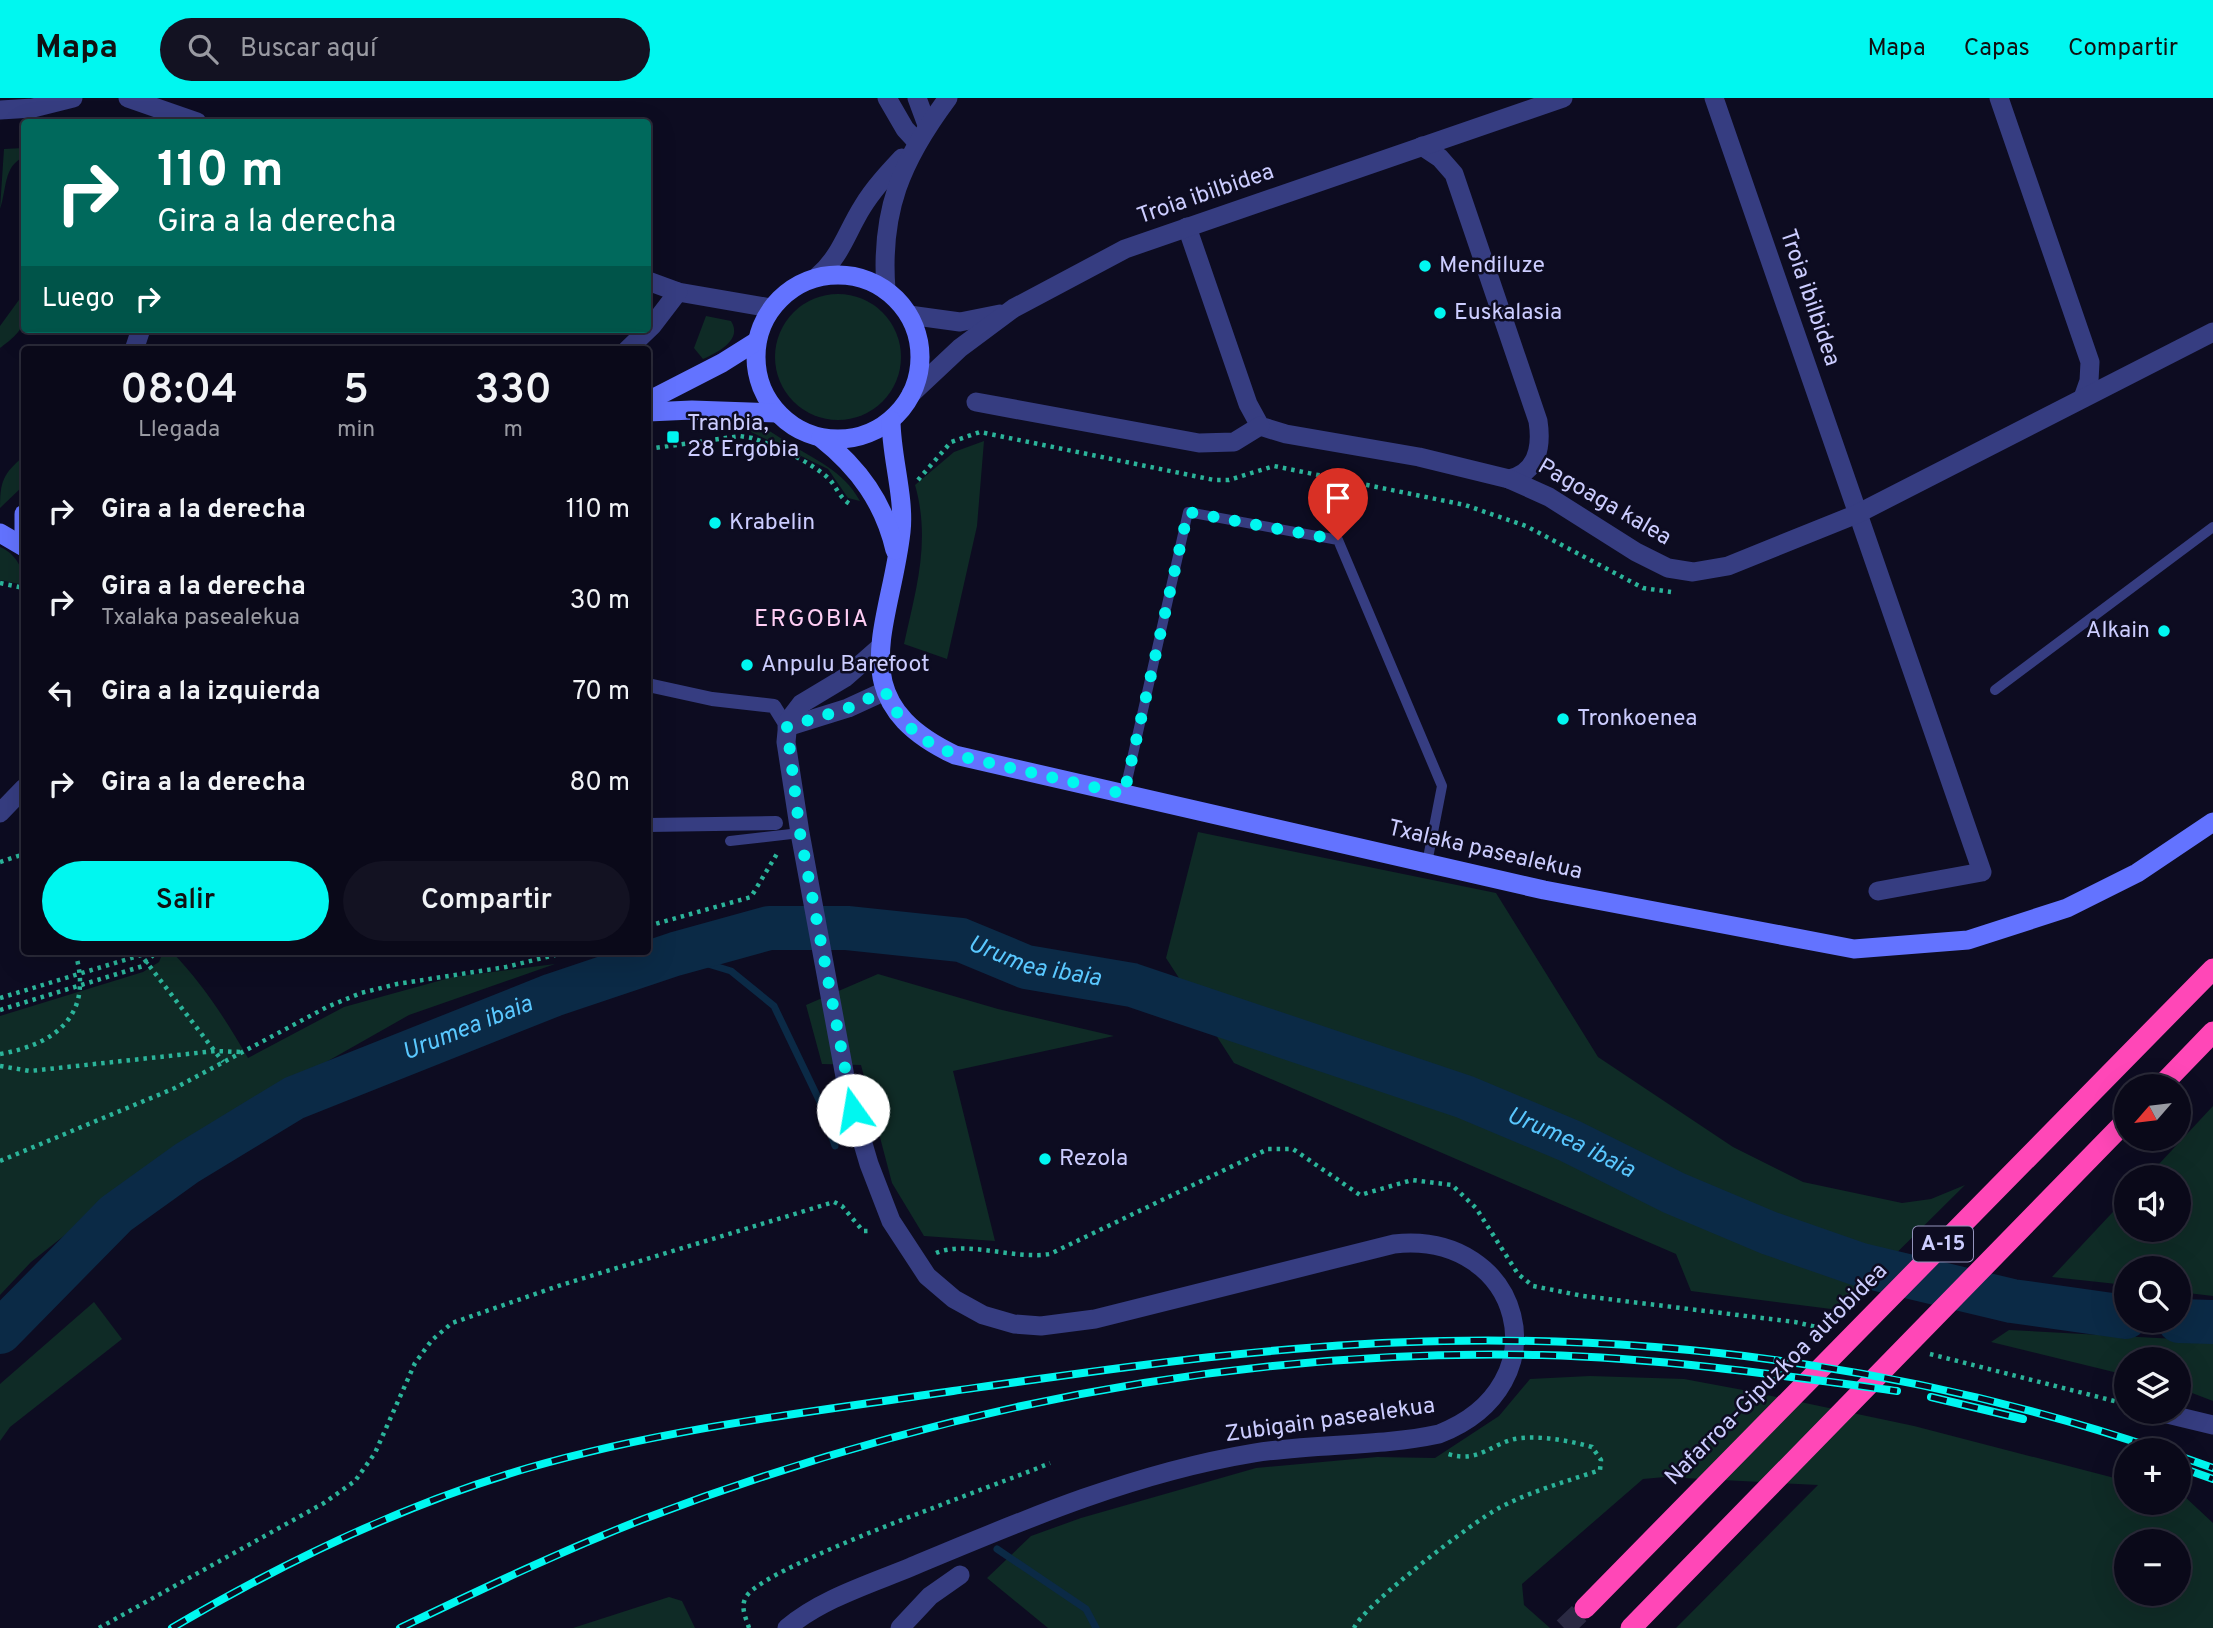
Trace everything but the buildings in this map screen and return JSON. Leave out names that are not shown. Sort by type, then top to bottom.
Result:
[{"type":"highway","name":"Nafarroa-Gipuzkoa autobidea","points":[[1585,1608],[2213,969]]},
{"type":"highway","points":[[2173,1074],[2213,1032]]},
{"type":"highway","name":"A-15","points":[[1631,1628],[2114,1133]]},
{"type":"main road","points":[[853,275],[886,290],[909,315],[916,330],[920,363],[911,394],[891,420],[858,437],[820,437],[804,432],[778,413],[758,380],[757,341],[771,308],[784,294],[818,276],[853,275]]},
{"type":"main road","points":[[651,399],[722,363],[757,341]]},
{"type":"main road","points":[[651,412],[778,413]]},
{"type":"main road","name":"Txalaka pasealekua","points":[[891,420],[892,456],[901,500],[902,530],[880,647],[885,691],[893,708],[919,737],[955,755],[1544,890],[1854,949],[1968,940],[2067,908],[2137,873],[2213,822]]},
{"type":"main road","name":"Txalaka pasealekua","points":[[820,437],[857,471],[876,500],[891,535],[897,559]]},
{"type":"main road","points":[[0,525],[21,514]]},
{"type":"main road","points":[[0,533],[21,544]]},
{"type":"street","points":[[0,110],[73,98]]},
{"type":"street","points":[[128,98],[188,119]]},
{"type":"street","points":[[887,98],[905,129],[922,134]]},
{"type":"street","points":[[886,290],[885,252],[889,213],[900,176],[922,134],[917,98]]},
{"type":"street","points":[[818,276],[838,255],[861,208],[877,185],[922,134],[948,98]]},
{"type":"street","name":"Troia ibilbidea","points":[[909,315],[960,321],[996,315],[1014,308],[1103,259],[1187,227],[1563,98]]},
{"type":"street","name":"Troia ibilbidea","points":[[1714,98],[1982,872],[1878,891]]},
{"type":"street","points":[[1999,98],[2090,362],[2089,381],[2083,398]]},
{"type":"street","points":[[1422,146],[1440,158],[1454,174],[1538,421],[1541,441],[1531,467],[1523,476],[1509,479]]},
{"type":"street","points":[[976,402],[1199,443],[1234,442],[1260,426],[1248,404],[1187,227]]},
{"type":"street","points":[[651,282],[678,292],[771,308]]},
{"type":"street","points":[[651,327],[678,292]]},
{"type":"street","name":"Troia ibilbidea","points":[[911,394],[960,348],[1014,308]]},
{"type":"street","name":"Pagoaga kalea","points":[[1260,426],[1286,434],[1419,457],[1509,479],[1549,497],[1668,568],[1693,572],[1728,566],[1857,514],[2213,332]]},
{"type":"street","points":[[631,346],[645,333]]},
{"type":"street","points":[[787,727],[801,704],[846,677],[880,647]]},
{"type":"street","points":[[651,686],[712,699],[774,706],[787,727]]},
{"type":"street","points":[[787,727],[837,712],[885,691]]},
{"type":"street","name":"Zubigain pasealekua","points":[[787,727],[790,834],[848,1093],[869,1164],[891,1221],[917,1264],[940,1287],[969,1308],[1001,1322],[1041,1326],[1094,1319],[1404,1243],[1440,1246],[1482,1267],[1503,1295],[1515,1348],[1513,1365],[1502,1387],[1486,1406],[1450,1429],[1427,1436],[1252,1453],[1140,1478],[1073,1500],[896,1573],[813,1610],[787,1628]]},
{"type":"street","points":[[0,813],[21,792]]},
{"type":"street","points":[[651,825],[790,834]]},
{"type":"street","points":[[2191,1420],[2213,1425]]},
{"type":"street","points":[[900,1628],[930,1596],[960,1576]]},
{"type":"lane","points":[[1124,794],[1188,512],[1338,540],[1442,786],[1427,863]]},
{"type":"lane","points":[[1996,690],[2213,527]]},
{"type":"lane","points":[[730,841],[790,834]]},
{"type":"path","points":[[651,449],[740,436],[752,438],[819,471],[848,504],[855,506],[876,500]]},
{"type":"path","points":[[0,583],[21,587]]},
{"type":"path","points":[[651,925],[751,897],[790,834]]},
{"type":"path","points":[[0,862],[21,855]]},
{"type":"path","points":[[0,1054],[36,1046],[51,1038],[69,1017],[81,985],[82,973],[76,955]]},
{"type":"path","points":[[0,999],[141,955],[223,1062]]},
{"type":"path","points":[[0,1010],[147,964],[154,955]]},
{"type":"path","points":[[0,1160],[176,1088],[241,1052],[361,993],[397,984],[506,967],[555,955]]},
{"type":"path","points":[[0,1066],[30,1071],[215,1051],[241,1052]]},
{"type":"path","points":[[917,1264],[940,1251],[951,1249],[1019,1257],[1050,1254],[1268,1149],[1293,1149],[1360,1195],[1412,1180],[1452,1185],[1476,1208],[1518,1274],[1533,1286],[1583,1296],[1795,1322],[1833,1331]]},
{"type":"path","points":[[99,1628],[324,1503],[355,1481],[375,1453],[415,1363],[432,1340],[452,1323],[561,1285],[834,1202],[842,1206],[863,1231],[891,1221]]},
{"type":"path","points":[[1921,1351],[2114,1401]]},
{"type":"path","points":[[1354,1628],[1397,1584],[1496,1510],[1544,1488],[1600,1470],[1601,1460],[1592,1447],[1575,1442],[1519,1438],[1472,1458],[1451,1455],[1434,1448],[1427,1436]]},
{"type":"path","points":[[749,1628],[743,1607],[746,1598],[769,1579],[829,1549],[1050,1463]]},
{"type":"green space","points":[[21,148],[21,159],[9,172],[0,209],[4,149]]},
{"type":"green space","points":[[838,294],[862,299],[882,313],[896,333],[901,357],[896,381],[882,401],[862,415],[838,420],[814,415],[794,401],[780,381],[775,357],[780,333],[794,313],[814,299]]},
{"type":"green space","points":[[21,297],[21,327],[15,336],[0,348],[0,326]]},
{"type":"green space","points":[[706,316],[731,321],[734,334],[727,344],[703,359],[694,348]]},
{"type":"green space","points":[[747,421],[763,427],[837,473],[860,501],[848,498],[828,469],[747,430]]},
{"type":"green space","points":[[984,441],[977,526],[947,659],[904,644],[922,545],[920,506],[915,485],[954,452]]},
{"type":"green space","points":[[21,459],[21,488],[0,508],[4,479]]},
{"type":"green space","points":[[0,547],[10,553],[18,563],[21,584],[0,580]]},
{"type":"green space","points":[[1198,832],[1496,893],[1598,1057],[1733,1147],[1803,1182],[1902,1203],[1931,1199],[1965,1185],[1839,1310],[1691,1291],[1676,1254],[1234,1063],[1166,958]]},
{"type":"green space","points":[[162,955],[175,955],[204,990],[248,1058],[344,1007],[453,977],[555,964],[409,1015],[268,1095],[153,1165],[31,1262],[0,1295],[0,1016],[143,972],[159,962]]},
{"type":"green space","points":[[878,974],[998,1009],[1114,1036],[953,1071],[995,1241],[924,1236],[892,1183],[861,1065],[822,1064],[806,1005]]},
{"type":"green space","points":[[2213,1106],[2213,1296],[2191,1293],[2191,1256],[2114,1256],[2114,1284],[2052,1277],[2114,1211],[2114,1242],[2191,1242],[2191,1165],[2158,1165],[2170,1152],[2191,1152],[2191,1130]]},
{"type":"green space","points":[[94,1302],[122,1339],[10,1427],[0,1441],[0,1384]]},
{"type":"green space","points":[[2009,1330],[2213,1341],[2213,1401],[2191,1393],[2191,1347],[2114,1347],[2114,1372],[1991,1342]]},
{"type":"green space","points":[[1590,1376],[1684,1379],[1914,1426],[2114,1478],[2114,1515],[2191,1515],[2191,1503],[2213,1523],[2213,1628],[1676,1628],[1818,1485],[1665,1477],[1643,1479],[1522,1584],[1524,1605],[1550,1628],[1048,1628],[987,1578],[1031,1536],[1081,1518],[1256,1468],[1377,1457],[1435,1458],[1499,1416],[1530,1379]]},
{"type":"green space","points":[[669,1597],[682,1601],[695,1628],[573,1628]]},
{"type":"waterway","name":"Urumea ibaia","points":[[0,1332],[116,1214],[187,1163],[294,1098],[553,995],[675,954],[769,928],[847,928],[961,940],[1026,967],[1132,985],[1465,1097],[1570,1141],[1674,1193],[1769,1233],[1861,1265],[2012,1301],[2114,1315]]},
{"type":"waterway","points":[[675,954],[731,971],[774,1006],[821,1104],[835,1146]]},
{"type":"waterway","name":"Urumea ibaia","points":[[2191,1321],[2213,1322]]},
{"type":"waterway","points":[[997,1549],[1086,1609],[1096,1628]]},
{"type":"tunnel","points":[[1564,1628],[1585,1608]]},
{"type":"railway","points":[[172,1628],[257,1580],[390,1517],[481,1483],[580,1454],[793,1414],[1075,1374],[1259,1352],[1382,1343],[1535,1341],[1718,1353],[1899,1381],[1988,1400],[2121,1438]]},
{"type":"railway","points":[[400,1628],[580,1545],[750,1481],[860,1447],[971,1418],[1084,1394],[1197,1375],[1311,1362],[1426,1356],[1542,1355],[1676,1363],[1897,1391]]},
{"type":"railway","points":[[1931,1397],[2023,1419]]},
{"type":"railway","points":[[2191,1460],[2213,1468]]},
{"type":"railway","points":[[2191,1471],[2213,1479]]},
{"type":"place","name":"Mendiluze","points":[[1425,266]]},
{"type":"place","name":"Euskalasia","points":[[1440,313]]},
{"type":"place","name":"Tranbia, 28 Ergobia","points":[[673,437]]},
{"type":"place","name":"Krabelin","points":[[715,523]]},
{"type":"place","name":"Alkain","points":[[2164,631]]},
{"type":"place","name":"Anpulu Barefoot","points":[[747,665]]},
{"type":"place","name":"Tronkoenea","points":[[1563,719]]},
{"type":"place","name":"Rezola","points":[[1045,1159]]},
{"type":"district","name":"ERGOBIA","points":[[812,620]]},
{"type":"route","points":[[853,1110],[800,833],[786,742],[787,727],[848,708],[885,691],[893,708],[919,737],[955,755],[1124,794],[1188,512],[1338,540]]}]
